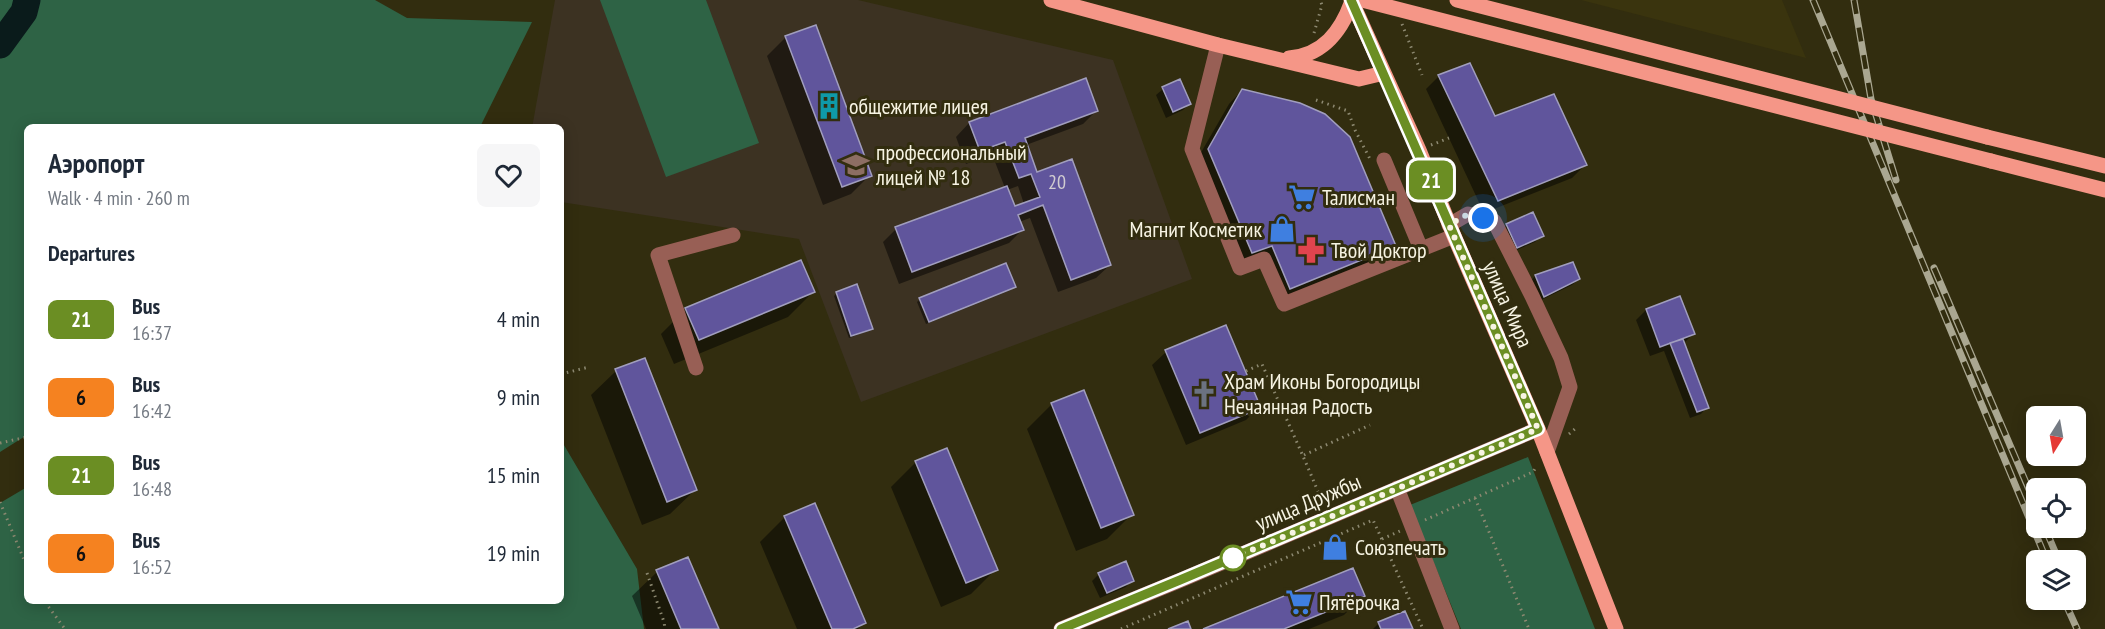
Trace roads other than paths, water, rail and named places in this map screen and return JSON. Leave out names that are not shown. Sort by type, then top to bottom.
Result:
[{"type":"main road","points":[[1051,0],[1218,45],[1359,79],[1384,72]]},
{"type":"main road","points":[[1280,59],[1304,56],[1325,45],[1333,38],[1352,0]]},
{"type":"main road","name":"улица Мира","points":[[1352,0],[1538,429],[1616,629]]},
{"type":"main road","points":[[1362,0],[2105,190]]},
{"type":"main road","points":[[1457,0],[2105,166]]},
{"type":"street","points":[[1218,45],[1192,149],[1240,267],[1264,259],[1284,304],[1422,249],[1451,230],[1468,214],[1494,221],[1561,358],[1570,387],[1547,452]]},
{"type":"street","points":[[1378,162],[1422,249]]},
{"type":"street","points":[[696,368],[658,255],[733,235]]},
{"type":"street","name":"улица Дружбы","points":[[1061,629],[1538,429]]},
{"type":"street","points":[[1397,488],[1452,629]]},
{"type":"waterway","points":[[0,45],[24,12],[27,0]]},
{"type":"railway","points":[[1813,0],[2042,550]]},
{"type":"railway","points":[[1854,0],[1871,99],[1896,180]]},
{"type":"railway","points":[[1934,268],[2026,482]]},
{"type":"railway","points":[[2049,538],[2054,550]]},
{"type":"railway","points":[[2068,610],[2077,629]]},
{"type":"place","name":"общежитие лицея","points":[[829,106]]},
{"type":"place","name":"профессиональный лицей № 18","points":[[856,165]]},
{"type":"place","name":"Талисман","points":[[1302,197]]},
{"type":"place","name":"Магнит Косметик","points":[[1282,229]]},
{"type":"place","name":"Твой Доктор","points":[[1311,250]]},
{"type":"place","name":"Храм Иконы Богородицы Нечаянная Радость","points":[[1204,394]]},
{"type":"place","name":"Союзпечать","points":[[1335,547]]},
{"type":"place","name":"Пятёрочка","points":[[1299,602]]}]
